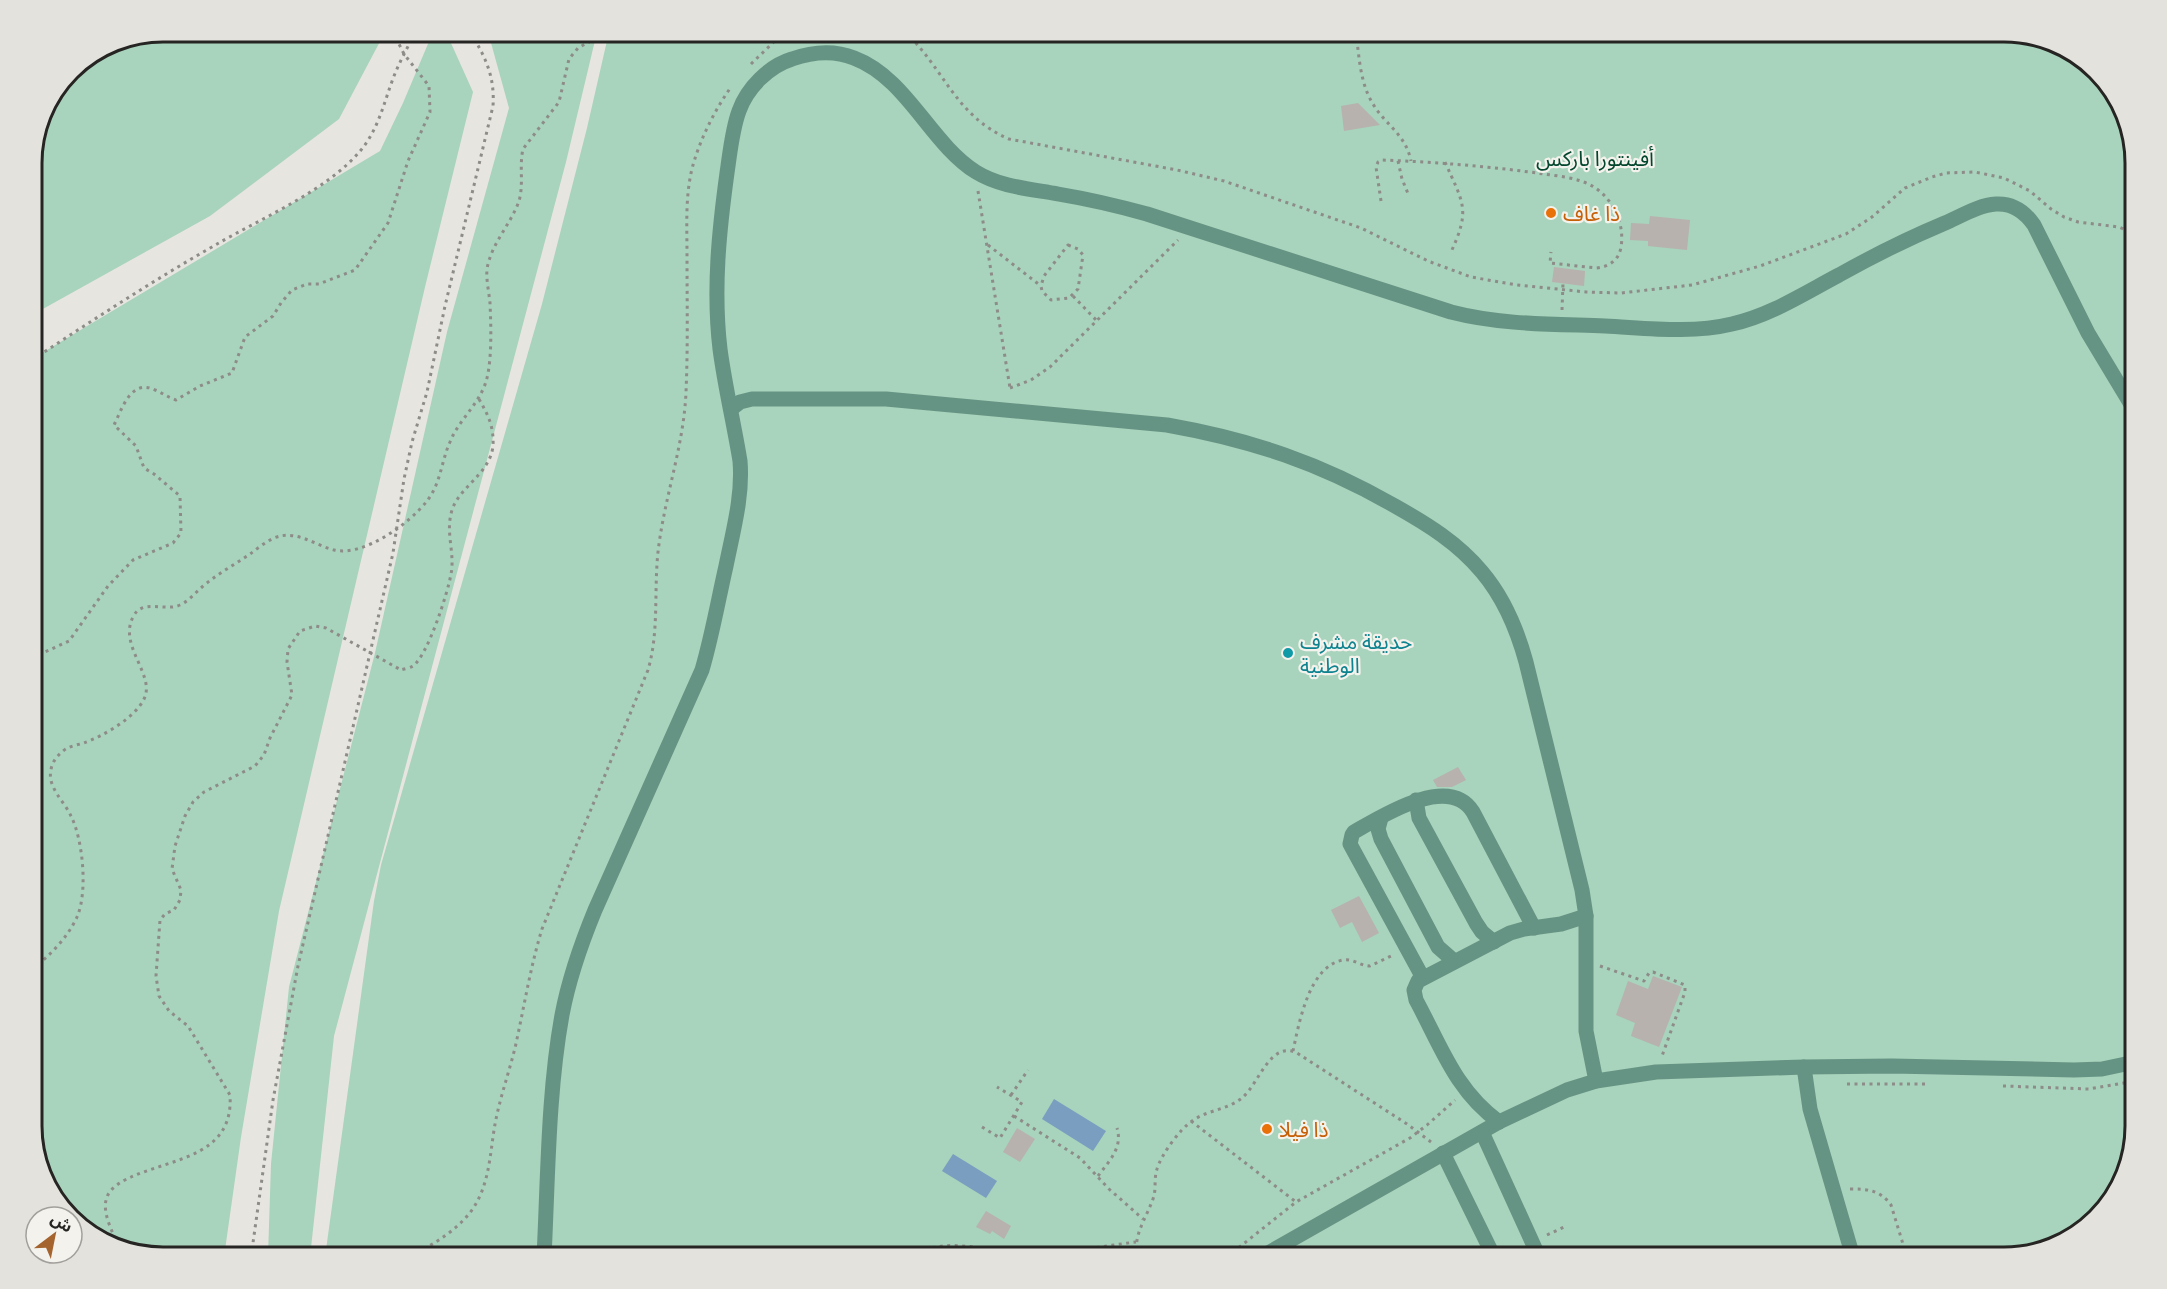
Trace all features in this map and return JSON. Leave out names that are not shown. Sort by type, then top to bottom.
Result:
[{"type":"street","points":[[544,1247],[556,1059],[564,1005],[581,943],[595,909],[691,699],[706,655],[740,490],[740,461],[720,348],[717,281],[722,213],[739,110],[750,90],[766,73],[786,61],[808,54],[831,53],[854,58],[874,68],[891,82],[954,153],[975,171],[990,179],[1114,205],[1451,312],[1501,321],[1696,329],[1745,321],[1777,309],[1882,252],[1929,230],[1987,206],[2008,205],[2019,209],[2034,225],[2088,333],[2125,394]]},
{"type":"street","points":[[731,409],[740,402],[752,399],[858,397],[1167,425],[1251,443],[1331,472],[1370,491],[1427,524],[1460,549],[1483,573],[1497,594],[1519,638],[1576,862],[1586,916],[1586,1031],[1596,1082]]},
{"type":"street","points":[[1423,978],[1350,844],[1354,832],[1416,800],[1436,796],[1453,798],[1460,799],[1470,807],[1534,928]]},
{"type":"street","points":[[1416,800],[1419,818],[1476,923],[1482,932],[1494,942]]},
{"type":"street","points":[[1381,818],[1378,829],[1381,839],[1438,947],[1454,961]]},
{"type":"street","points":[[1499,1122],[1478,1106],[1465,1090],[1416,1000],[1415,985],[1454,961],[1517,930],[1561,924],[1586,916]]},
{"type":"street","points":[[1278,1247],[1499,1122],[1559,1093],[1596,1082],[1656,1072],[1804,1066],[2074,1070],[2102,1069],[2125,1064]]},
{"type":"street","points":[[1804,1066],[1808,1101],[1850,1247]]},
{"type":"street","points":[[1482,1132],[1534,1247]]},
{"type":"street","points":[[1443,1153],[1489,1247]]},
{"type":"path","points":[[42,653],[69,641],[108,586],[133,560],[173,543],[181,533],[180,496],[144,468],[136,446],[114,425],[128,394],[140,388],[153,388],[176,400],[200,386],[232,373],[245,337],[273,316],[292,290],[307,284],[320,284],[355,270],[388,223],[408,161],[430,112],[429,86],[404,54],[398,42]]},
{"type":"path","points":[[42,354],[177,267],[341,171],[372,135],[411,42]]},
{"type":"path","points":[[252,1247],[284,1033],[298,966],[393,553],[412,442],[427,392],[493,106],[491,70],[476,42]]},
{"type":"path","points":[[42,961],[62,939],[77,917],[80,904],[82,856],[80,842],[70,814],[51,783],[52,766],[61,752],[111,729],[144,700],[147,683],[130,641],[132,618],[137,610],[146,606],[166,608],[180,605],[210,581],[277,537],[295,536],[334,550],[347,552],[371,546],[429,500],[441,474],[453,434],[484,389],[489,367],[490,306],[487,271],[492,253],[519,200],[523,149],[559,102],[569,58],[578,48],[589,42]]},
{"type":"path","points":[[745,70],[774,42]]},
{"type":"path","points":[[913,42],[966,110],[986,127],[1009,139],[1224,181],[1361,228],[1449,270],[1494,282],[1563,290],[1621,293],[1657,290],[1727,277],[1846,234],[1872,217],[1905,189],[1932,177],[1960,172],[1975,172],[2004,178],[2030,191],[2064,217],[2079,222],[2125,230]]},
{"type":"path","points":[[1357,42],[1362,76],[1369,97],[1374,106],[1405,141],[1412,161]]},
{"type":"path","points":[[426,1247],[457,1227],[475,1205],[486,1180],[496,1119],[542,929],[653,654],[656,638],[659,546],[682,429],[686,392],[687,217],[690,181],[699,147],[715,112],[732,86]]},
{"type":"path","points":[[1381,201],[1376,164],[1382,160],[1445,162],[1577,180],[1600,192],[1612,205],[1619,220],[1622,238],[1618,257],[1603,268],[1565,267],[1550,263],[1551,252]]},
{"type":"path","points":[[1398,161],[1409,196]]},
{"type":"path","points":[[1445,162],[1463,210],[1461,229],[1451,252]]},
{"type":"path","points":[[975,171],[1010,388],[1041,374],[1190,228]]},
{"type":"path","points":[[988,245],[1041,286],[1044,295],[1052,300],[1073,296],[1078,289],[1083,257],[1080,250],[1072,245],[1064,248],[1044,276],[1041,286]]},
{"type":"path","points":[[1561,324],[1563,284]]},
{"type":"path","points":[[1073,296],[1097,321]]},
{"type":"path","points":[[115,1238],[105,1209],[107,1196],[114,1187],[150,1169],[194,1155],[219,1136],[229,1120],[230,1095],[188,1026],[169,1011],[159,996],[156,976],[160,920],[165,914],[174,910],[180,900],[181,890],[172,869],[175,846],[185,816],[193,802],[204,792],[255,766],[264,755],[292,695],[287,662],[288,649],[300,631],[315,626],[326,628],[401,670],[413,666],[423,655],[452,572],[449,538],[450,516],[454,504],[486,466],[493,447],[492,423],[479,399]]},
{"type":"path","points":[[1293,1051],[1307,994],[1328,968],[1335,962],[1348,959],[1370,966],[1406,948]]},
{"type":"path","points":[[1586,961],[1644,981],[1649,973],[1653,972],[1685,985],[1685,992],[1656,1072]]},
{"type":"path","points":[[1136,1247],[1143,1219],[1154,1195],[1155,1174],[1159,1163],[1180,1133],[1191,1121],[1233,1104],[1242,1097],[1275,1054],[1284,1050],[1293,1051],[1418,1132],[1443,1153]]},
{"type":"path","points":[[1011,1095],[1028,1070]]},
{"type":"path","points":[[1997,1086],[2089,1089],[2125,1083]]},
{"type":"path","points":[[1841,1084],[1925,1084]]},
{"type":"path","points":[[982,1127],[1000,1138],[1022,1102],[997,1087]]},
{"type":"path","points":[[1240,1247],[1296,1202],[1418,1132],[1465,1090]]},
{"type":"path","points":[[1014,1116],[1080,1158],[1109,1189],[1143,1219]]},
{"type":"path","points":[[1191,1121],[1296,1202]]},
{"type":"path","points":[[1098,1176],[1118,1149],[1117,1128]]},
{"type":"path","points":[[1833,1189],[1873,1190],[1886,1198],[1892,1205],[1904,1247]]},
{"type":"path","points":[[1094,1247],[1136,1242]]},
{"type":"path","points":[[944,1247],[961,1247]]},
{"type":"green space","points":[[380,42],[339,119],[210,216],[42,309],[43,147],[54,109],[77,77],[109,54],[147,43]]},
{"type":"green space","points":[[429,42],[450,42],[473,92],[279,911],[241,1137],[225,1247],[162,1247],[131,1243],[102,1231],[84,1218],[84,1205],[71,1205],[67,1200],[54,1180],[48,1165],[42,1134],[42,353],[380,151]]},
{"type":"green space","points":[[491,42],[595,42],[566,162],[334,1036],[311,1247],[268,1247],[271,1164],[289,987],[375,653],[447,332],[509,108]]},
{"type":"green space","name":"حديقة مشرف الوطنية","points":[[607,42],[2005,42],[2036,46],[2051,51],[2078,67],[2090,77],[2109,102],[2121,131],[2125,155],[2125,1126],[2121,1158],[2116,1173],[2100,1200],[2078,1222],[2051,1238],[2036,1243],[2005,1247],[326,1247],[374,901],[381,865],[542,304]]},
{"type":"water","points":[[1054,1099],[1106,1131],[1093,1151],[1042,1119]]},
{"type":"water","points":[[953,1154],[997,1181],[986,1198],[942,1171]]},
{"type":"building","points":[[1358,103],[1380,125],[1344,131],[1341,106]]},
{"type":"building","points":[[1650,216],[1690,220],[1687,250],[1648,246],[1648,241],[1630,240],[1631,223],[1649,224]]},
{"type":"building","points":[[1554,267],[1585,271],[1584,286],[1552,282]]},
{"type":"building","points":[[1458,767],[1466,780],[1452,787],[1437,787],[1433,780]]},
{"type":"building","points":[[1359,896],[1379,933],[1362,942],[1352,922],[1340,928],[1331,910]]},
{"type":"building","points":[[1653,976],[1682,987],[1659,1047],[1631,1036],[1635,1023],[1616,1015],[1628,981],[1648,989]]},
{"type":"building","points":[[1017,1128],[1035,1139],[1020,1162],[1003,1152]]},
{"type":"building","points":[[986,1211],[1011,1226],[1004,1239],[992,1231],[990,1234],[976,1227]]},
{"type":"place","name":"ذا غاف","points":[[1551,213]]},
{"type":"place","name":"حديقة مشرف الوطنية","points":[[1288,653]]},
{"type":"place","name":"ذا فيلا","points":[[1267,1129]]},
{"type":"park label","name":"أفينتورا باركس","points":[[1595,158]]}]
